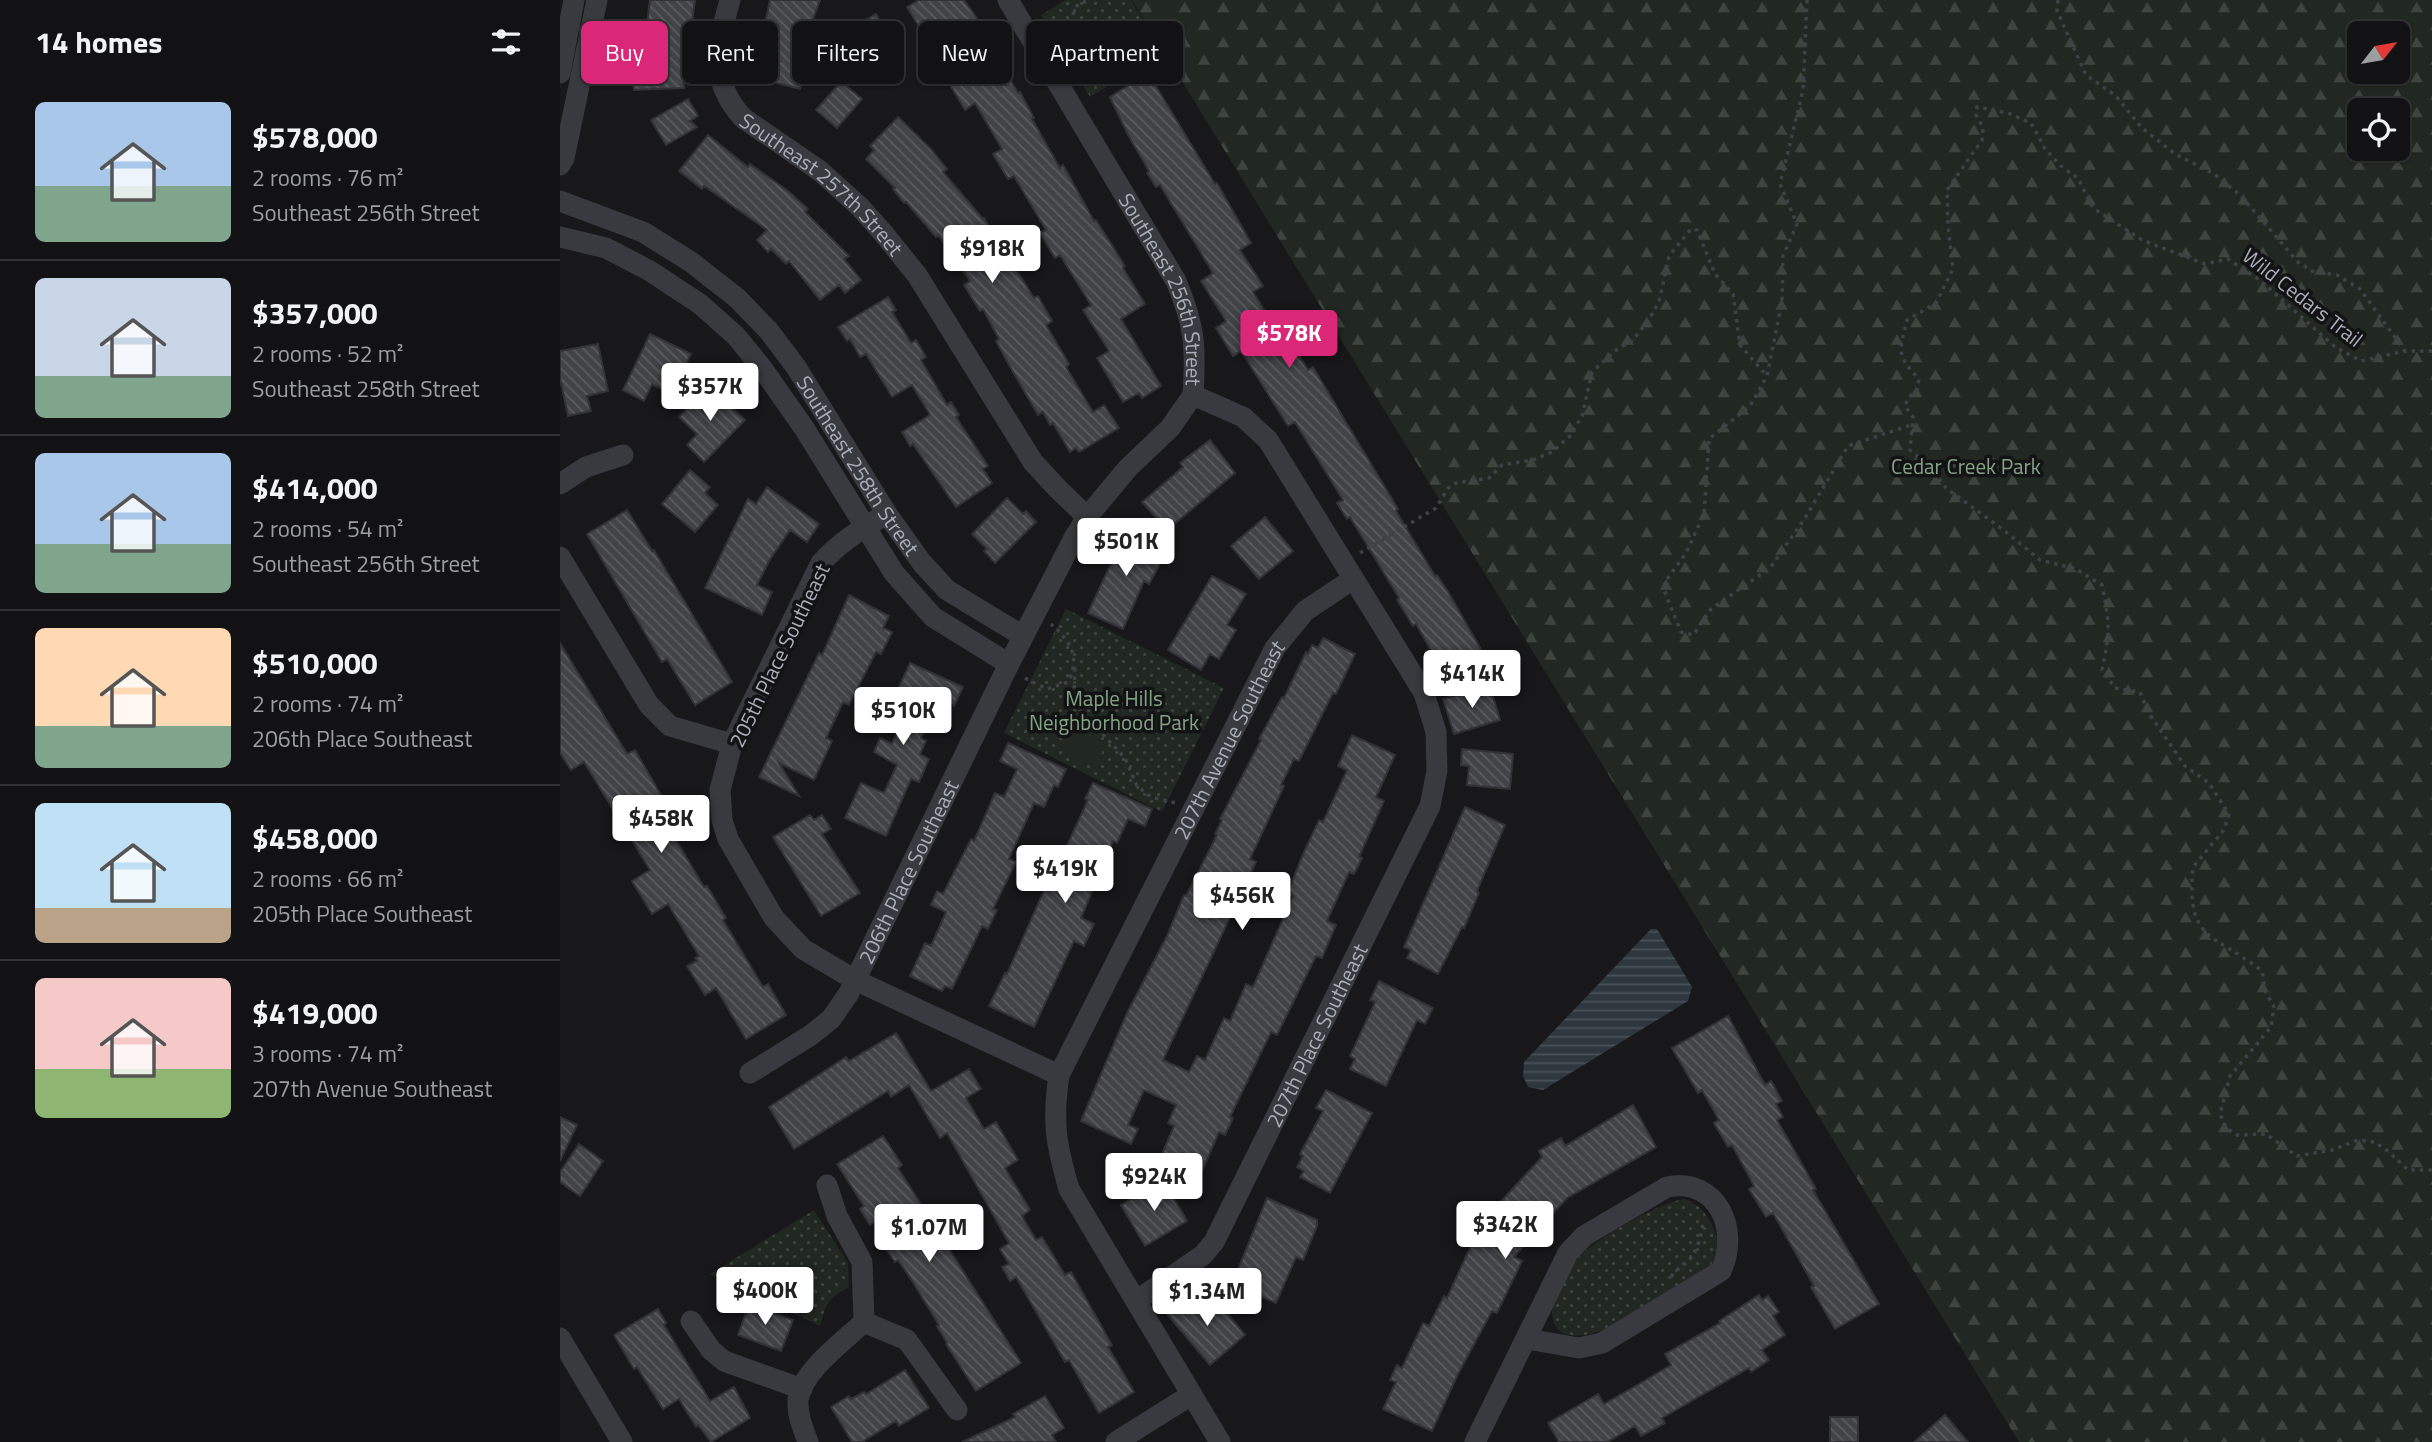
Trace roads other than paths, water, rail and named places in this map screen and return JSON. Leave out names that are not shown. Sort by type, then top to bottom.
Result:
[{"type":"street","points":[[560,73],[574,0]]},
{"type":"street","points":[[560,165],[564,158],[597,0]]},
{"type":"street","name":"Southeast 257th Street","points":[[730,0],[718,61],[719,78],[724,93],[743,118],[820,171],[860,207],[884,234],[917,275],[1033,462],[1087,517]]},
{"type":"street","name":"Southeast 256th Street","points":[[1008,0],[1176,281],[1195,340],[1193,395],[1243,416],[1268,440],[1424,694],[1436,732]]},
{"type":"street","name":"Southeast 258th Street","points":[[560,201],[643,232],[691,262],[737,298],[769,331],[796,367],[887,514],[922,563],[947,590],[1023,636]]},
{"type":"street","name":"Southeast 258th Street","points":[[560,237],[606,248],[650,271],[700,304],[736,336],[804,428],[894,573],[933,617],[1008,665]]},
{"type":"street","name":"206th Place Southeast","points":[[750,1073],[811,1035],[831,1019],[855,980],[1008,665],[1073,538],[1128,468],[1170,428],[1193,395]]},
{"type":"street","points":[[560,484],[586,467],[623,455]]},
{"type":"street","name":"205th Place Southeast","points":[[887,514],[836,546],[821,564],[732,744],[720,790],[722,820],[728,839],[774,918],[803,949],[855,980],[1059,1075]]},
{"type":"street","points":[[560,557],[649,705],[670,726],[732,744]]},
{"type":"street","name":"207th Avenue Southeast","points":[[1220,1442],[1069,1189],[1057,1149],[1054,1108],[1059,1075],[1275,648],[1305,611],[1348,571]]},
{"type":"street","name":"207th Place Southeast","points":[[1136,1301],[1203,1255],[1214,1242],[1430,806],[1437,771],[1436,732]]},
{"type":"street","points":[[808,1442],[801,1424],[799,1407],[802,1389],[816,1368],[864,1322],[862,1262],[837,1216],[827,1185]]},
{"type":"street","points":[[1475,1442],[1568,1253],[1584,1236],[1667,1187],[1689,1186],[1708,1195],[1718,1205],[1727,1225],[1730,1243],[1721,1271],[1602,1343],[1589,1348],[1527,1339]]},
{"type":"street","points":[[691,1321],[711,1350],[724,1361],[802,1389]]},
{"type":"street","points":[[864,1322],[907,1340],[957,1410]]},
{"type":"street","points":[[560,1338],[622,1442]]},
{"type":"street","points":[[1116,1442],[1191,1395]]},
{"type":"park label","name":"Cedar Creek Park","points":[[1966,466]]},
{"type":"park label","name":"Maple Hills Neighborhood Park","points":[[1114,710]]}]
